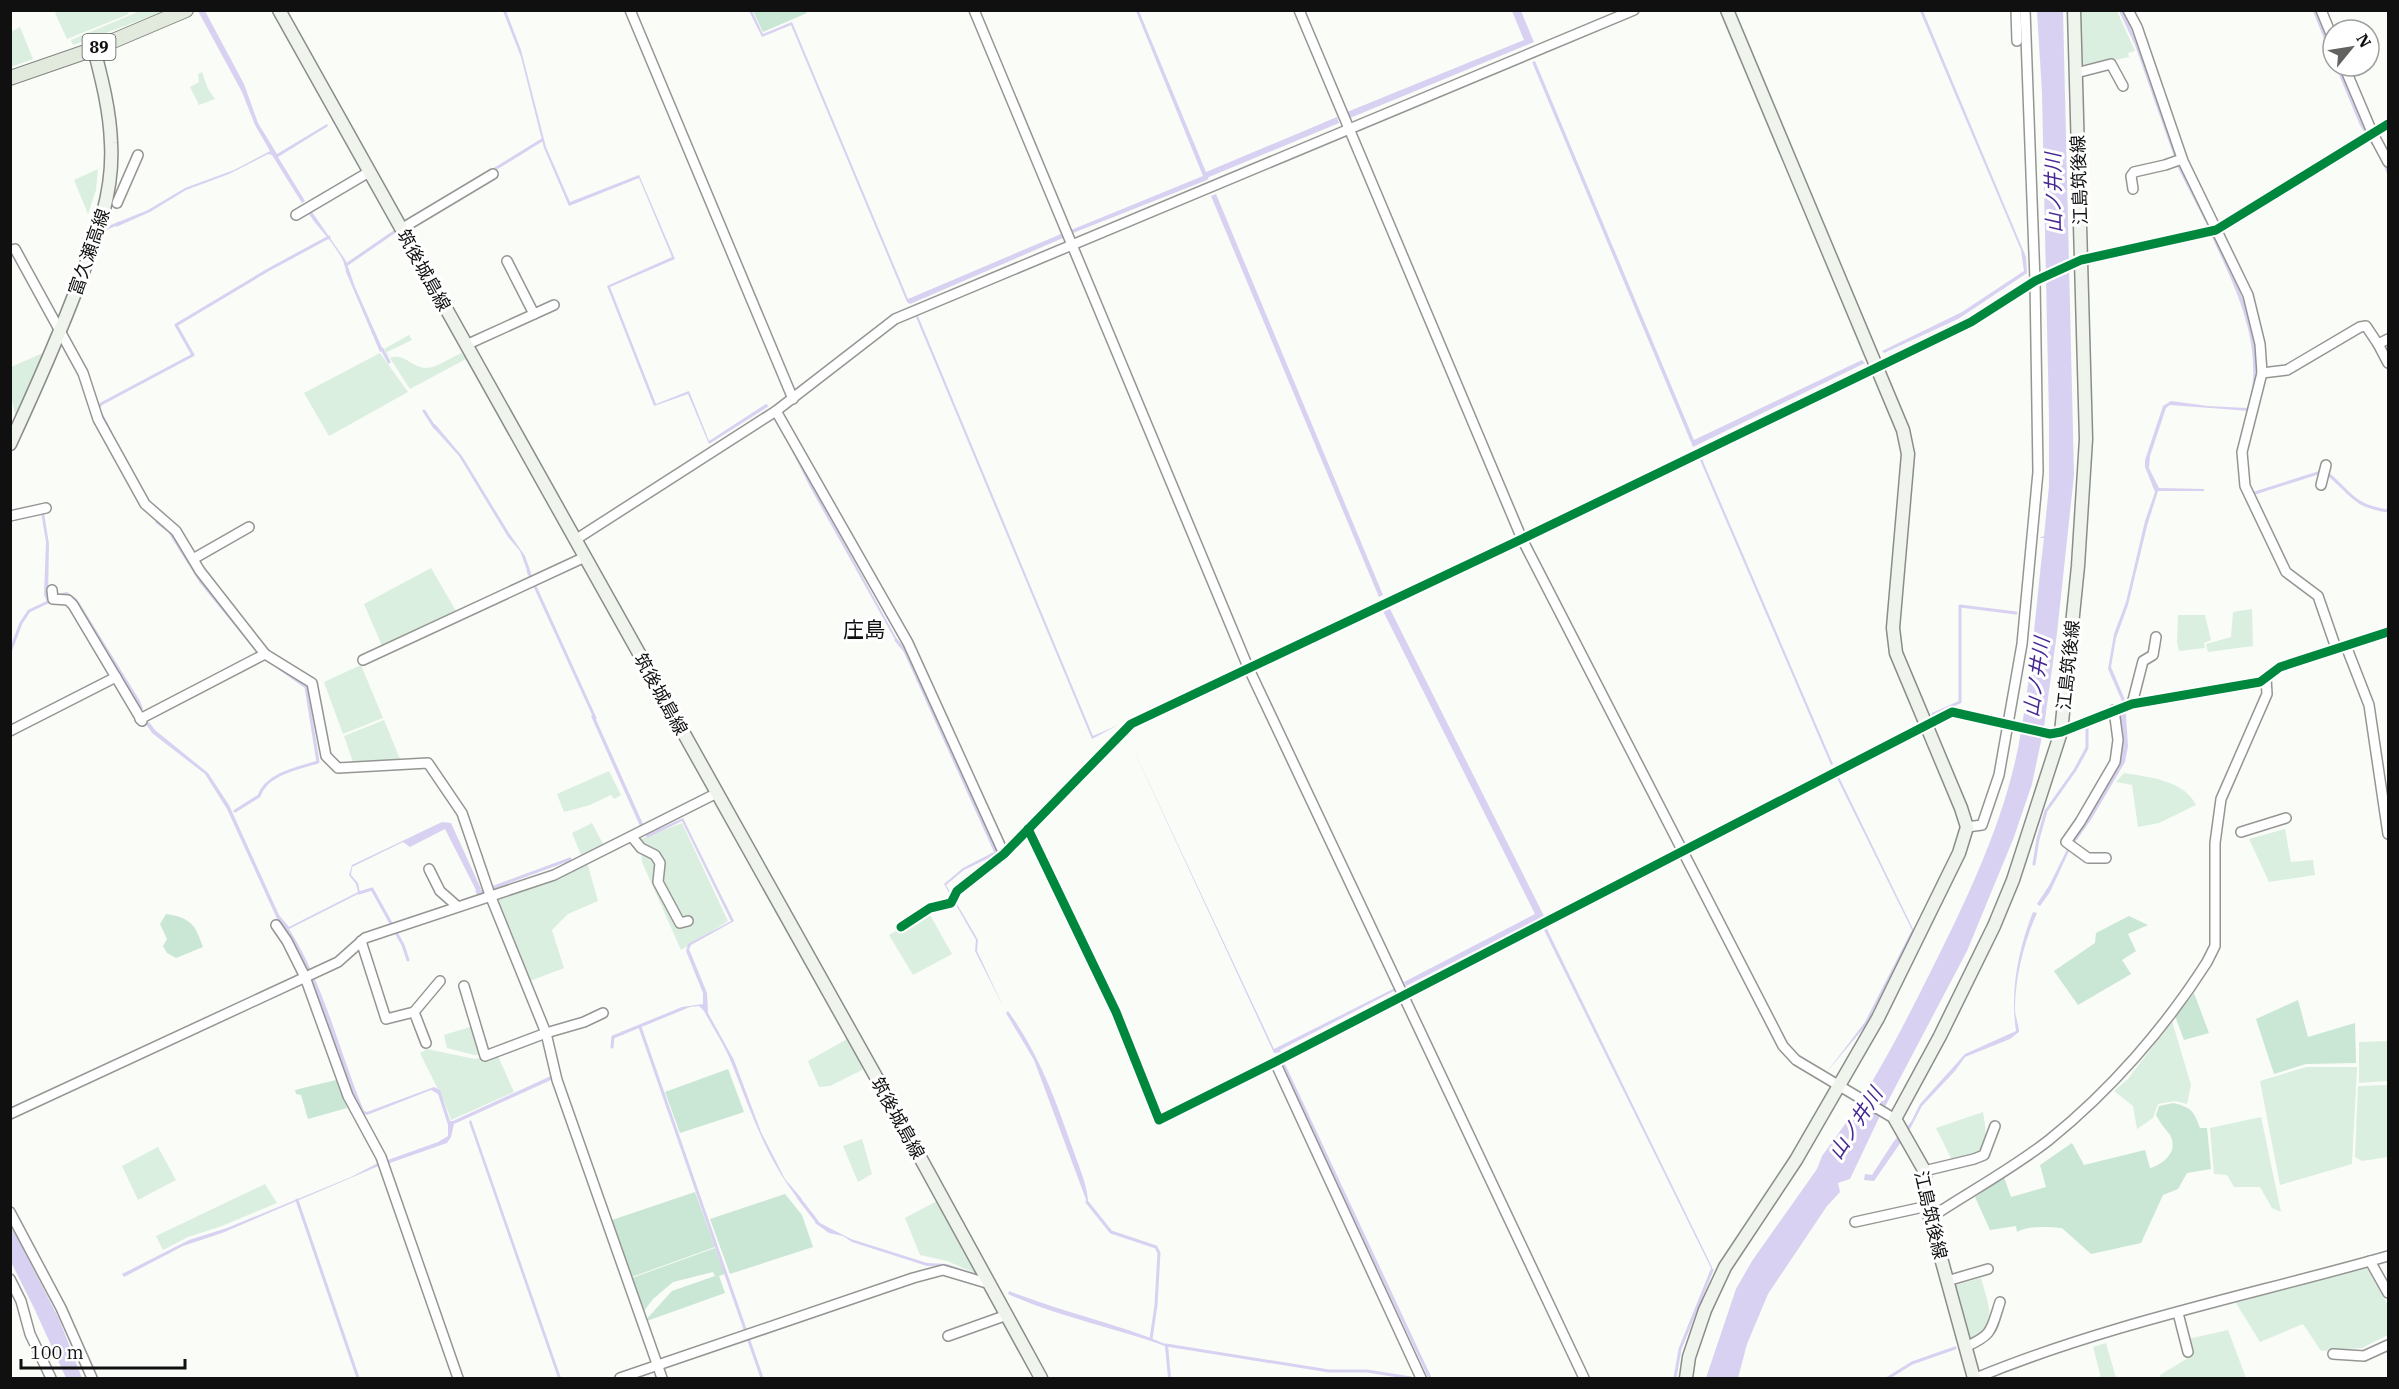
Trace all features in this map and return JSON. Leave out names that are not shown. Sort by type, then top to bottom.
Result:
[{"type":"main road","name":"89","points":[[10,78],[94,49],[186,10]]},
{"type":"main road","name":"筑後城島線","points":[[279,10],[1041,1378]]},
{"type":"main road","points":[[1686,1378],[1689,1357],[1705,1310],[1725,1267],[1796,1160],[1878,1018],[1959,854],[1967,827],[1896,653],[1893,628],[1908,453],[1903,430],[1727,10]]},
{"type":"main road","name":"江島筑後線","points":[[1975,1378],[1929,1212],[1924,1171],[1890,1117],[1940,1036],[1985,946],[2013,880],[2055,733],[2078,566],[2086,439],[2078,261],[2074,10]]},
{"type":"main road","name":"富久瀬高線","points":[[10,444],[60,334],[100,227],[109,191],[111,144],[104,88],[94,49]]},
{"type":"street","points":[[630,10],[793,399]]},
{"type":"street","points":[[974,10],[1248,667],[1584,1378]]},
{"type":"street","points":[[1299,10],[1522,539],[1783,1046],[1796,1060],[1890,1117]]},
{"type":"street","points":[[575,540],[776,411],[895,319],[1634,10]]},
{"type":"street","points":[[2016,10],[2017,40]]},
{"type":"street","points":[[1967,827],[1982,825],[2013,725],[2038,472],[2038,280],[2025,10]]},
{"type":"street","points":[[2128,10],[2137,27],[2182,159],[2248,295],[2260,344],[2262,373],[2242,452],[2245,486],[2286,572],[2318,596],[2369,705],[2388,834]]},
{"type":"street","points":[[2076,73],[2111,64],[2123,86]]},
{"type":"street","points":[[2349,78],[2372,132],[2388,162]]},
{"type":"street","points":[[901,927],[930,908],[951,903],[957,891],[1004,854],[1131,724],[1522,539],[1971,322],[2038,280],[2078,261],[2216,230],[2388,124]]},
{"type":"street","points":[[117,203],[138,155]]},
{"type":"street","points":[[2133,189],[2131,176],[2134,172],[2182,159]]},
{"type":"street","points":[[296,215],[369,172]]},
{"type":"street","points":[[401,229],[493,174]]},
{"type":"street","points":[[15,255],[83,373],[98,419],[145,504],[177,531],[193,559],[265,654],[312,683],[326,756],[338,768],[428,763],[462,813],[490,895],[546,1033],[557,1080],[662,1378]]},
{"type":"street","points":[[507,261],[534,314]]},
{"type":"street","points":[[466,345],[554,305]]},
{"type":"street","points":[[2262,373],[2287,370],[2360,327],[2366,326],[2388,363]]},
{"type":"street","points":[[2378,344],[2388,339]]},
{"type":"street","points":[[776,411],[908,643],[1004,854]]},
{"type":"street","points":[[2321,485],[2326,465]]},
{"type":"street","points":[[10,516],[46,508]]},
{"type":"street","points":[[193,559],[249,527]]},
{"type":"street","points":[[363,660],[585,557]]},
{"type":"street","points":[[52,590],[53,599],[68,600],[73,604],[141,720],[265,654]]},
{"type":"street","points":[[1028,829],[1116,1012],[1159,1120],[1952,712],[2055,733],[2132,704],[2260,682],[2280,667],[2388,632]]},
{"type":"street","points":[[2132,704],[2143,661],[2153,655],[2156,637]]},
{"type":"street","points":[[10,731],[116,677]]},
{"type":"street","points":[[1855,1222],[1929,1212],[2047,1141],[2081,1112],[2144,1048],[2207,962],[2215,946],[2215,843],[2221,799],[2267,694],[2266,677]]},
{"type":"street","points":[[2106,858],[2088,858],[2066,842],[2115,762],[2118,740],[2114,710]]},
{"type":"street","points":[[10,1114],[338,962],[364,938],[554,875],[717,793]]},
{"type":"street","points":[[2241,832],[2286,818]]},
{"type":"street","points":[[632,837],[641,848],[655,855],[660,863],[658,882],[680,923],[688,921]]},
{"type":"street","points":[[429,869],[440,891],[458,906]]},
{"type":"street","points":[[276,925],[287,941],[305,977],[352,1095],[381,1157],[458,1378]]},
{"type":"street","points":[[361,941],[386,1019],[414,1012],[440,981]]},
{"type":"street","points":[[464,986],[485,1056],[546,1033],[584,1022],[603,1013]]},
{"type":"street","points":[[414,1012],[426,1042]]},
{"type":"street","points":[[1275,1062],[1421,1378]]},
{"type":"street","points":[[1924,1171],[1984,1155],[1995,1126]]},
{"type":"street","points":[[10,1212],[61,1308],[92,1378]]},
{"type":"street","points":[[1975,1378],[2085,1338],[2299,1278],[2388,1256]]},
{"type":"street","points":[[2370,1261],[2388,1293]]},
{"type":"street","points":[[1947,1281],[1988,1269]]},
{"type":"street","points":[[620,1378],[836,1303],[943,1270],[990,1284]]},
{"type":"street","points":[[10,1279],[21,1301],[30,1334],[51,1378]]},
{"type":"street","points":[[1965,1347],[1990,1333],[2000,1302]]},
{"type":"street","points":[[2178,1313],[2188,1352]]},
{"type":"street","points":[[948,1336],[1007,1315]]},
{"type":"street","points":[[2333,1354],[2364,1356],[2388,1345]]},
{"type":"green space","points":[[61,10],[127,10],[129,14],[67,39],[55,13]]},
{"type":"green space","points":[[140,11],[159,11],[160,13],[73,45],[71,40]]},
{"type":"green space","points":[[753,11],[806,11],[807,13],[763,32]]},
{"type":"green space","points":[[2078,11],[2117,11],[2135,51],[2128,53],[2129,57],[2079,68]]},
{"type":"green space","points":[[20,27],[33,59],[11,67],[11,32]]},
{"type":"green space","points":[[202,72],[208,89],[215,99],[199,105],[190,87],[199,82],[198,74]]},
{"type":"green space","points":[[98,169],[96,190],[88,214],[74,180]]},
{"type":"green space","points":[[409,335],[412,340],[387,352],[390,358],[400,357],[416,366],[426,368],[462,353],[466,359],[410,389],[384,349]]},
{"type":"green space","points":[[43,353],[16,417],[11,397],[11,367]]},
{"type":"green space","points":[[380,353],[408,392],[329,436],[304,393]]},
{"type":"green space","points":[[431,568],[456,611],[383,648],[364,604]]},
{"type":"green space","points":[[2252,609],[2253,646],[2208,652],[2206,644],[2231,637],[2233,612]]},
{"type":"green space","points":[[2178,615],[2205,615],[2211,640],[2204,643],[2205,648],[2179,651]]},
{"type":"green space","points":[[361,665],[383,718],[343,734],[324,682]]},
{"type":"green space","points":[[384,720],[400,759],[353,762],[344,736]]},
{"type":"green space","points":[[609,771],[621,795],[614,799],[611,795],[590,805],[564,812],[557,794]]},
{"type":"green space","points":[[2124,773],[2154,778],[2174,785],[2183,790],[2196,805],[2159,823],[2138,827],[2132,785],[2116,782]]},
{"type":"green space","points":[[592,823],[603,844],[581,855],[572,833]]},
{"type":"green space","points":[[682,823],[728,921],[681,950],[642,862],[640,839]]},
{"type":"green space","points":[[2285,829],[2291,862],[2313,860],[2315,875],[2269,882],[2249,839]]},
{"type":"green space","points":[[587,862],[598,901],[568,914],[552,930],[564,968],[530,981],[496,898],[544,884]]},
{"type":"green space","points":[[929,913],[952,954],[913,975],[889,935]]},
{"type":"green space","points":[[166,914],[191,923],[203,947],[176,958],[167,953],[163,946],[167,939],[160,924]]},
{"type":"green space","points":[[2129,916],[2148,925],[2128,934],[2136,951],[2122,960],[2131,974],[2078,1005],[2054,971],[2095,943],[2096,933]]},
{"type":"green space","points":[[2194,993],[2209,1033],[2184,1040],[2175,1016]]},
{"type":"green space","points":[[2298,1000],[2308,1037],[2355,1023],[2356,1063],[2306,1064],[2274,1074],[2256,1019]]},
{"type":"green space","points":[[2172,1021],[2191,1085],[2187,1104],[2175,1101],[2158,1104],[2153,1118],[2137,1129],[2133,1106],[2114,1091],[2128,1079]]},
{"type":"green space","points":[[473,1026],[481,1054],[474,1055],[447,1048],[444,1035]]},
{"type":"green space","points":[[847,1039],[864,1069],[830,1086],[819,1087],[808,1061]]},
{"type":"green space","points":[[2388,1041],[2388,1081],[2359,1083],[2359,1042]]},
{"type":"green space","points":[[427,1049],[475,1059],[497,1054],[514,1092],[451,1120],[441,1094],[420,1053]]},
{"type":"green space","points":[[2306,1067],[2357,1067],[2352,1164],[2280,1185],[2260,1081]]},
{"type":"green space","points":[[728,1069],[744,1112],[680,1133],[665,1092]]},
{"type":"green space","points":[[336,1080],[347,1108],[308,1119],[301,1095],[296,1094],[295,1090]]},
{"type":"green space","points":[[2388,1085],[2388,1157],[2362,1161],[2355,1157],[2358,1086]]},
{"type":"green space","points":[[2173,1103],[2188,1108],[2196,1117],[2200,1128],[2207,1128],[2211,1169],[2187,1173],[2178,1189],[2163,1195],[2141,1243],[2091,1254],[2062,1228],[2034,1227],[2017,1232],[2016,1226],[1990,1230],[1975,1197],[2004,1177],[2011,1197],[2046,1187],[2040,1165],[2072,1143],[2084,1165],[2145,1150],[2150,1168],[2165,1160],[2173,1146],[2172,1141],[2156,1115],[2159,1106]]},
{"type":"green space","points":[[1983,1112],[1986,1133],[1983,1146],[1973,1155],[1953,1162],[1936,1128]]},
{"type":"green space","points":[[2261,1117],[2281,1212],[2272,1208],[2260,1187],[2234,1187],[2227,1175],[2214,1174],[2210,1128]]},
{"type":"green space","points":[[862,1139],[872,1174],[858,1182],[843,1146]]},
{"type":"green space","points":[[158,1147],[176,1180],[138,1200],[122,1166]]},
{"type":"green space","points":[[265,1184],[277,1203],[222,1226],[188,1237],[163,1250],[156,1236]]},
{"type":"green space","points":[[695,1192],[715,1247],[629,1278],[609,1221]]},
{"type":"green space","points":[[785,1194],[802,1215],[813,1247],[730,1274],[710,1219]]},
{"type":"green space","points":[[937,1201],[977,1274],[947,1261],[920,1255],[905,1218]]},
{"type":"green space","points":[[715,1248],[725,1274],[719,1276],[725,1293],[644,1322],[672,1291],[715,1276],[713,1272],[673,1282],[653,1299],[641,1315],[629,1279]]},
{"type":"green space","points":[[2365,1265],[2388,1305],[2388,1335],[2362,1348],[2321,1351],[2303,1324],[2260,1342],[2236,1303]]},
{"type":"green space","points":[[1981,1278],[1990,1315],[1985,1330],[1968,1343],[1952,1286]]},
{"type":"green space","points":[[2228,1330],[2246,1378],[2161,1378],[2160,1375],[2193,1355],[2188,1339]]},
{"type":"green space","points":[[2106,1343],[2116,1378],[2101,1378],[2093,1347]]},
{"type":"water","points":[[198,11],[205,11],[244,84],[258,123],[277,154],[327,124],[328,126],[278,157],[305,201],[302,203],[272,155],[268,154],[229,174],[186,190],[150,212],[116,227],[116,223],[148,210],[185,188],[234,170],[270,151],[255,125],[242,92]]},
{"type":"water","points":[[503,11],[506,11],[521,50],[546,147],[570,202],[639,175],[675,259],[610,287],[656,404],[689,391],[709,441],[766,404],[769,406],[709,444],[688,394],[654,406],[607,286],[672,257],[639,178],[569,206],[544,148],[521,57]]},
{"type":"water","points":[[749,11],[752,11],[763,34],[792,22],[908,299],[1061,234],[1063,238],[910,304],[907,302],[791,25],[762,37]]},
{"type":"water","points":[[1136,11],[1139,11],[1206,172],[1337,117],[1339,123],[1209,177],[1207,180],[1073,233],[1071,230],[1203,176]]},
{"type":"water","points":[[1512,11],[1521,11],[1534,42],[1350,118],[1347,112],[1524,40]]},
{"type":"water","points":[[1920,11],[1923,11],[2026,257],[2027,273],[1958,319],[1884,353],[1882,351],[1962,312],[2024,271],[2021,250]]},
{"type":"water","name":"山ノ井川","points":[[2037,11],[2063,11],[2074,475],[2057,633],[2044,727],[2032,784],[2014,837],[1967,951],[1878,1120],[1850,1179],[1838,1183],[1840,1192],[1827,1206],[1768,1294],[1747,1344],[1738,1378],[1706,1378],[1736,1289],[1752,1261],[1817,1169],[1822,1156],[1867,1090],[1930,973],[1985,856],[2015,764],[2028,684],[2044,538],[2039,538],[2044,536],[2049,486],[2042,93]]},
{"type":"water","points":[[2119,11],[2124,12],[2208,219],[2205,221],[2178,168],[2135,45]]},
{"type":"water","points":[[1535,61],[1694,440],[1862,360],[1865,363],[1693,447],[1532,62]]},
{"type":"water","points":[[1216,194],[1383,595],[1379,597],[1211,196]]},
{"type":"water","points":[[312,212],[346,261],[383,350],[380,352],[345,265],[331,242],[309,214]]},
{"type":"water","points":[[2214,236],[2245,305],[2254,341],[2257,379],[2250,411],[2170,405],[2166,408],[2150,456],[2149,468],[2159,488],[2204,489],[2204,491],[2158,491],[2128,605],[2116,638],[2111,667],[2125,700],[2128,746],[2125,762],[2092,818],[2069,851],[2050,892],[2040,906],[2037,904],[2050,884],[2121,740],[2122,701],[2108,669],[2114,634],[2126,602],[2145,521],[2155,492],[2145,467],[2145,460],[2163,406],[2171,401],[2208,406],[2246,408],[2249,406],[2253,383],[2250,340],[2239,298],[2212,237]]},
{"type":"water","points":[[918,316],[1093,736],[1118,725],[1092,739],[916,317]]},
{"type":"water","points":[[776,419],[899,643],[810,487]]},
{"type":"water","points":[[435,424],[462,456],[525,556],[531,573],[528,573],[520,551],[508,537],[459,456],[432,426]]},
{"type":"water","points":[[1702,459],[1833,764],[1831,765],[1700,460]]},
{"type":"water","points":[[41,512],[44,513],[49,544],[48,596],[67,592],[77,599],[143,709],[140,710],[74,599],[69,596],[47,601],[44,595],[46,542]]},
{"type":"water","points":[[1390,609],[1544,916],[1406,986],[1404,982],[1535,914],[1383,611]]},
{"type":"water","points":[[904,647],[997,851],[997,854],[964,870],[946,885],[978,940],[977,951],[1004,1008],[975,951],[976,940],[944,884],[963,868],[994,852],[902,648]]},
{"type":"water","points":[[594,715],[643,824],[640,826],[591,716]]},
{"type":"water","points":[[149,722],[155,730],[208,773],[229,805],[279,915],[289,927],[358,892],[356,884],[349,875],[352,865],[442,822],[451,823],[481,889],[478,894],[445,829],[410,847],[403,842],[352,867],[351,875],[358,883],[360,893],[289,929],[322,995],[364,1111],[367,1112],[434,1087],[440,1090],[450,1121],[453,1121],[551,1076],[553,1079],[454,1124],[447,1143],[387,1164],[385,1161],[438,1142],[448,1136],[448,1125],[438,1094],[431,1090],[367,1115],[360,1112],[310,980],[286,931],[279,923],[227,809],[205,774],[152,733],[146,724]]},
{"type":"water","points":[[1127,736],[1274,1049],[1395,988],[1396,990],[1280,1050],[1281,1052],[1274,1053]]},
{"type":"water","points":[[1838,775],[1914,931],[1866,1025],[1826,1073],[1865,1022],[1912,930],[1836,776]]},
{"type":"water","points":[[683,818],[734,921],[691,945],[689,949],[707,993],[708,1013],[734,1060],[761,1132],[785,1179],[802,1199],[800,1201],[788,1186],[769,1153],[729,1057],[699,1006],[690,1007],[622,1035],[621,1032],[682,1007],[703,1004],[703,993],[686,951],[688,944],[731,921],[682,821],[647,838],[646,835]]},
{"type":"water","points":[[2033,912],[2037,913],[2024,948],[2017,985],[2015,1009],[2019,1032],[2010,1039],[1965,1057],[1922,1106],[1910,1129],[1874,1181],[1864,1180],[1865,1174],[1872,1175],[1894,1141],[1911,1122],[1920,1104],[1965,1054],[2016,1031],[2014,1001],[2019,956]]},
{"type":"water","points":[[1546,927],[1712,1267],[1712,1270],[1543,928]]},
{"type":"water","points":[[1008,1011],[1030,1045],[1053,1096],[1083,1178],[1088,1205],[1034,1060],[1006,1013]]},
{"type":"water","points":[[471,1120],[561,1378],[558,1378],[469,1122]]},
{"type":"water","points":[[380,1162],[381,1165],[222,1233],[183,1246],[124,1277],[122,1274],[189,1240],[227,1228],[351,1177]]},
{"type":"water","points":[[816,1221],[851,1239],[927,1263],[947,1264],[977,1274],[977,1278],[949,1267],[927,1266],[852,1242],[843,1236],[829,1233],[815,1223]]},
{"type":"water","points":[[11,1225],[59,1319],[82,1378],[66,1378],[11,1262]]},
{"type":"water","points":[[1009,1291],[1168,1345],[1171,1378],[1168,1378],[1165,1346],[1046,1309],[1008,1294]]},
{"type":"waterway","points":[[2314,10],[2321,27]]},
{"type":"waterway","points":[[2342,78],[2361,124],[2373,144]]},
{"type":"waterway","points":[[490,172],[542,140]]},
{"type":"waterway","points":[[2384,163],[2388,172]]},
{"type":"waterway","points":[[103,230],[119,223]]},
{"type":"waterway","points":[[346,265],[394,232]]},
{"type":"waterway","points":[[110,431],[98,408],[101,404],[193,355],[176,325],[268,270],[329,237]]},
{"type":"waterway","points":[[382,349],[389,362]]},
{"type":"waterway","points":[[424,411],[435,428]]},
{"type":"waterway","points":[[2255,493],[2321,472],[2327,473],[2360,502],[2388,511]]},
{"type":"waterway","points":[[156,519],[169,531],[201,582],[259,653]]},
{"type":"waterway","points":[[528,571],[595,718]]},
{"type":"waterway","points":[[10,652],[21,623],[29,611],[48,602],[48,599]]},
{"type":"waterway","points":[[1933,714],[1960,702],[1960,606],[2016,613]]},
{"type":"waterway","points":[[896,640],[905,651]]},
{"type":"waterway","points":[[235,811],[259,796],[268,782],[275,777],[318,762],[306,687],[279,668]]},
{"type":"waterway","points":[[2034,864],[2046,811],[2075,770],[2087,748],[2087,727]]},
{"type":"waterway","points":[[477,891],[478,893],[570,859]]},
{"type":"waterway","points":[[359,893],[372,889],[403,945],[408,960]]},
{"type":"waterway","points":[[640,1027],[762,1378]]},
{"type":"waterway","points":[[612,1047],[613,1037],[623,1033]]},
{"type":"waterway","points":[[1281,1059],[1430,1378]]},
{"type":"waterway","points":[[798,1197],[818,1223]]},
{"type":"waterway","points":[[297,1200],[358,1378]]},
{"type":"waterway","points":[[1087,1202],[1111,1232],[1156,1247],[1159,1253],[1156,1305],[1151,1339]]},
{"type":"waterway","points":[[1675,1378],[1680,1349],[1712,1270]]},
{"type":"waterway","points":[[1166,1345],[1329,1371],[1367,1371],[1411,1378]]},
{"type":"waterway","points":[[1888,1378],[1912,1363],[1955,1348]]},
{"type":"cycle path","points":[[901,927],[930,908],[951,903],[957,891],[1004,854],[1131,724],[1522,539],[1971,322],[2035,281],[2081,260],[2216,230],[2388,124]]},
{"type":"cycle path","points":[[1028,829],[1116,1012],[1159,1120],[1952,712],[2050,734],[2061,732],[2132,704],[2260,682],[2280,667],[2388,632]]},
{"type":"district","name":"庄島","points":[[864,629]]}]
